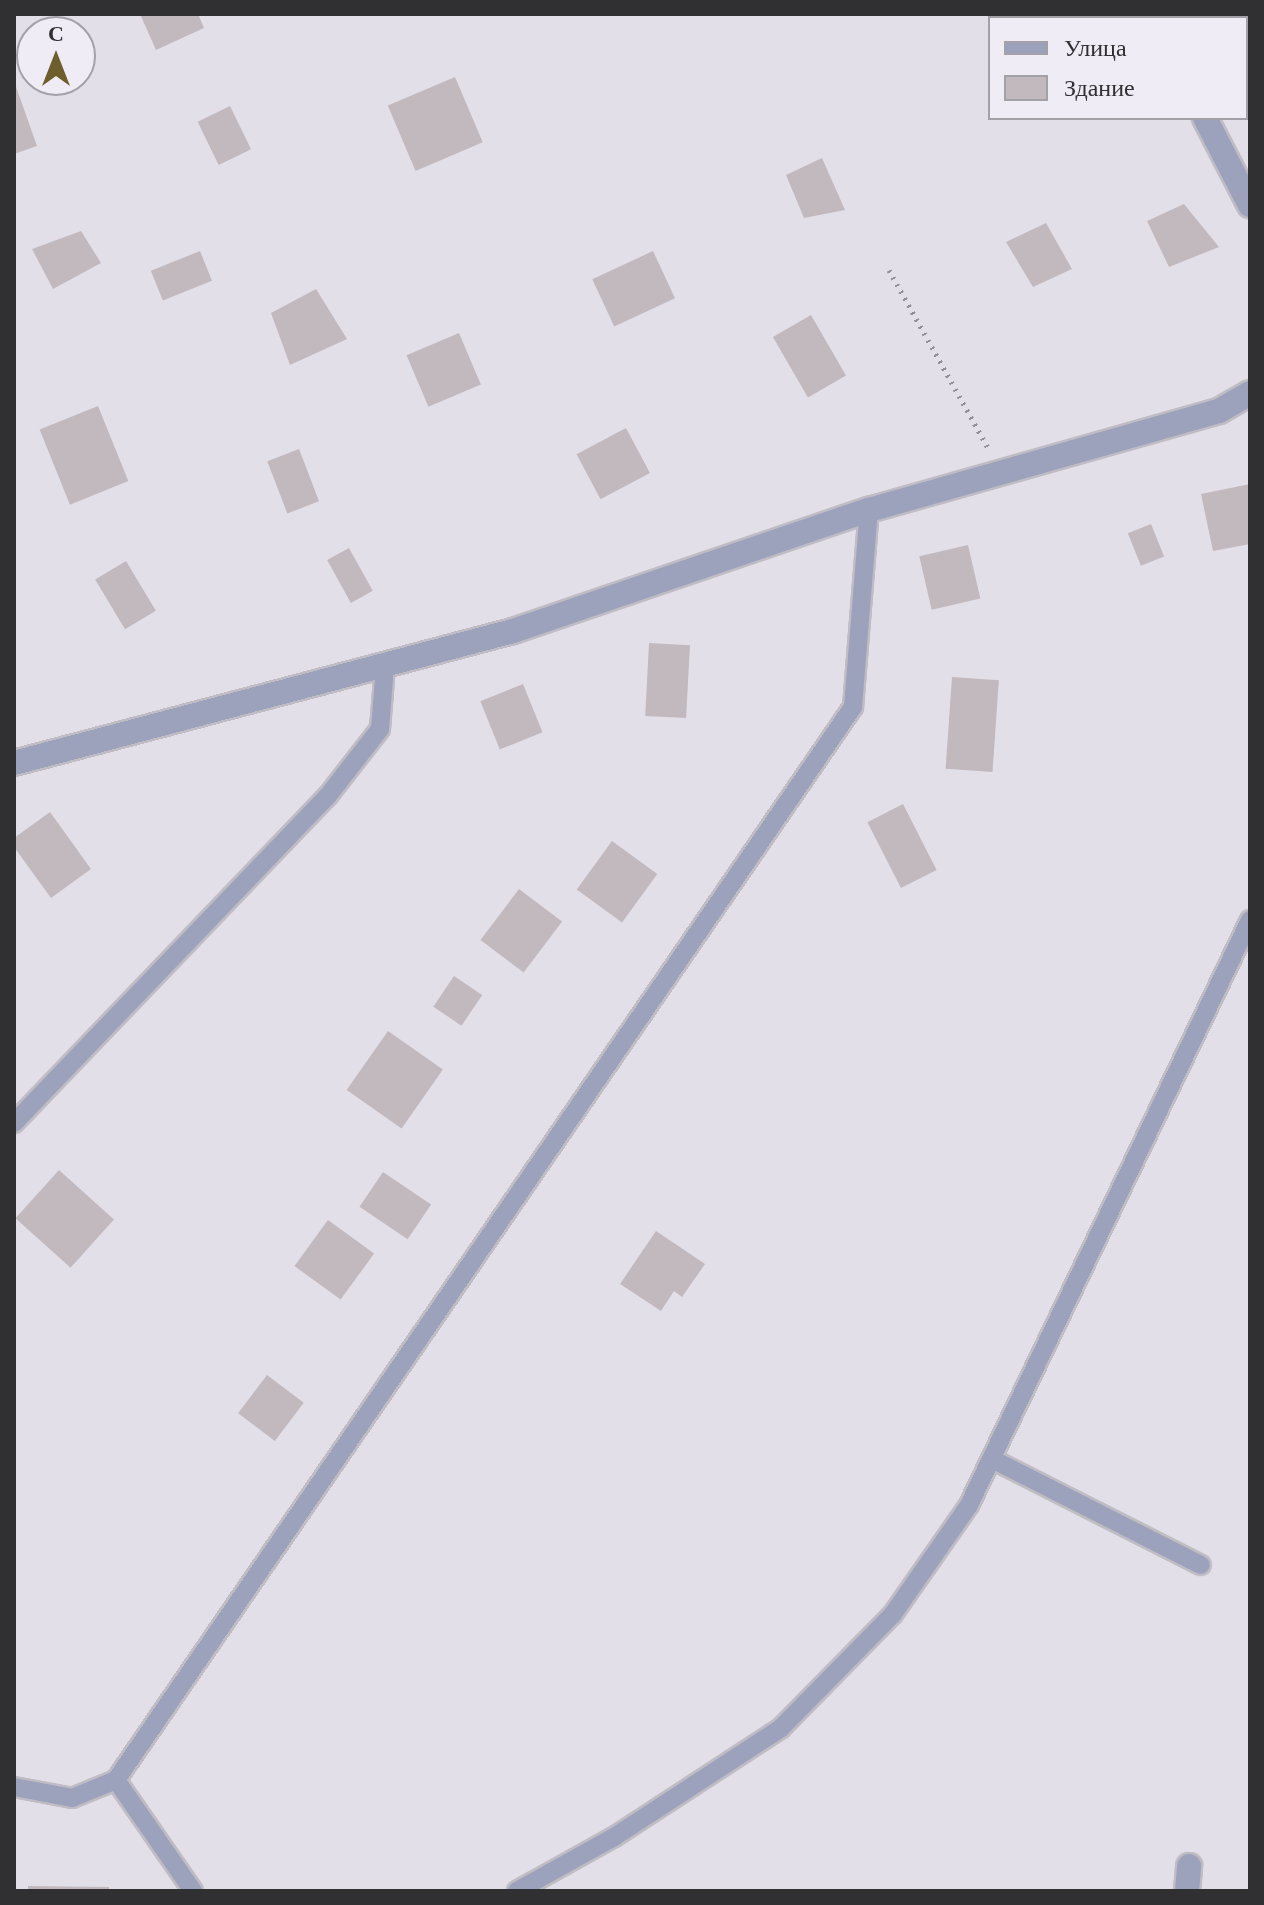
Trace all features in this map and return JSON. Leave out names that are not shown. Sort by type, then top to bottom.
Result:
[{"type":"street","points":[[1206,120],[1250,205]]},
{"type":"street","points":[[14,763],[513,631],[869,510],[1004,476],[1219,411],[1250,393]]},
{"type":"street","points":[[1187,1891],[1189,1866]]},
{"type":"lane","points":[[14,1787],[72,1798],[116,1780],[853,707],[869,510]]},
{"type":"lane","points":[[14,1123],[327,797],[380,729],[385,665]]},
{"type":"lane","points":[[517,1891],[614,1837],[781,1728],[893,1614],[969,1505],[1250,920]]},
{"type":"lane","points":[[992,1459],[1201,1565]]},
{"type":"lane","points":[[116,1780],[193,1891]]},
{"type":"path","points":[[889,270],[1004,476]]},
{"type":"building","points":[[140,14],[198,14],[204,28],[156,50]]},
{"type":"building","points":[[455,77],[483,142],[416,171],[388,106]]},
{"type":"building","points":[[14,81],[16,96],[19,96],[37,146],[14,154]]},
{"type":"building","points":[[230,106],[251,149],[219,165],[198,122]]},
{"type":"building","points":[[822,158],[845,210],[804,218],[786,175]]},
{"type":"building","points":[[1184,204],[1219,247],[1169,267],[1147,221]]},
{"type":"building","points":[[1046,223],[1072,269],[1033,287],[1006,242]]},
{"type":"building","points":[[81,231],[101,263],[53,289],[32,249]]},
{"type":"building","points":[[200,251],[212,281],[163,301],[151,271]]},
{"type":"building","points":[[653,251],[675,298],[614,326],[592,279]]},
{"type":"building","points":[[316,289],[347,339],[290,365],[271,313]]},
{"type":"building","points":[[811,315],[846,376],[808,398],[773,337]]},
{"type":"building","points":[[459,333],[481,385],[428,407],[407,355]]},
{"type":"building","points":[[98,406],[128,481],[70,505],[40,430]]},
{"type":"building","points":[[626,428],[650,473],[600,499],[577,454]]},
{"type":"building","points":[[299,449],[319,501],[287,513],[267,461]]},
{"type":"building","points":[[1250,484],[1250,544],[1213,551],[1201,494]]},
{"type":"building","points":[[1151,524],[1164,556],[1141,566],[1128,533]]},
{"type":"building","points":[[968,545],[980,599],[932,610],[919,556]]},
{"type":"building","points":[[349,548],[373,591],[351,603],[327,560]]},
{"type":"building","points":[[126,561],[156,611],[125,629],[95,580]]},
{"type":"building","points":[[649,643],[690,645],[686,718],[645,716]]},
{"type":"building","points":[[952,677],[999,680],[992,772],[946,769]]},
{"type":"building","points":[[523,684],[542,732],[500,749],[480,701]]},
{"type":"building","points":[[903,804],[937,870],[901,888],[867,822]]},
{"type":"building","points":[[50,812],[91,869],[51,898],[14,847],[14,838]]},
{"type":"building","points":[[612,841],[657,874],[622,922],[577,890]]},
{"type":"building","points":[[519,889],[562,921],[524,973],[480,940]]},
{"type":"building","points":[[454,976],[482,995],[461,1026],[433,1007]]},
{"type":"building","points":[[388,1031],[443,1069],[402,1128],[347,1090]]},
{"type":"building","points":[[59,1170],[114,1220],[70,1268],[16,1218]]},
{"type":"building","points":[[383,1172],[431,1204],[408,1239],[360,1207]]},
{"type":"building","points":[[328,1220],[374,1254],[341,1300],[294,1266]]},
{"type":"building","points":[[656,1231],[705,1264],[682,1297],[674,1291],[661,1311],[620,1284]]},
{"type":"building","points":[[267,1375],[304,1403],[275,1441],[238,1413]]},
{"type":"building","points":[[28,1886],[109,1887],[109,1891],[28,1891]]}]
